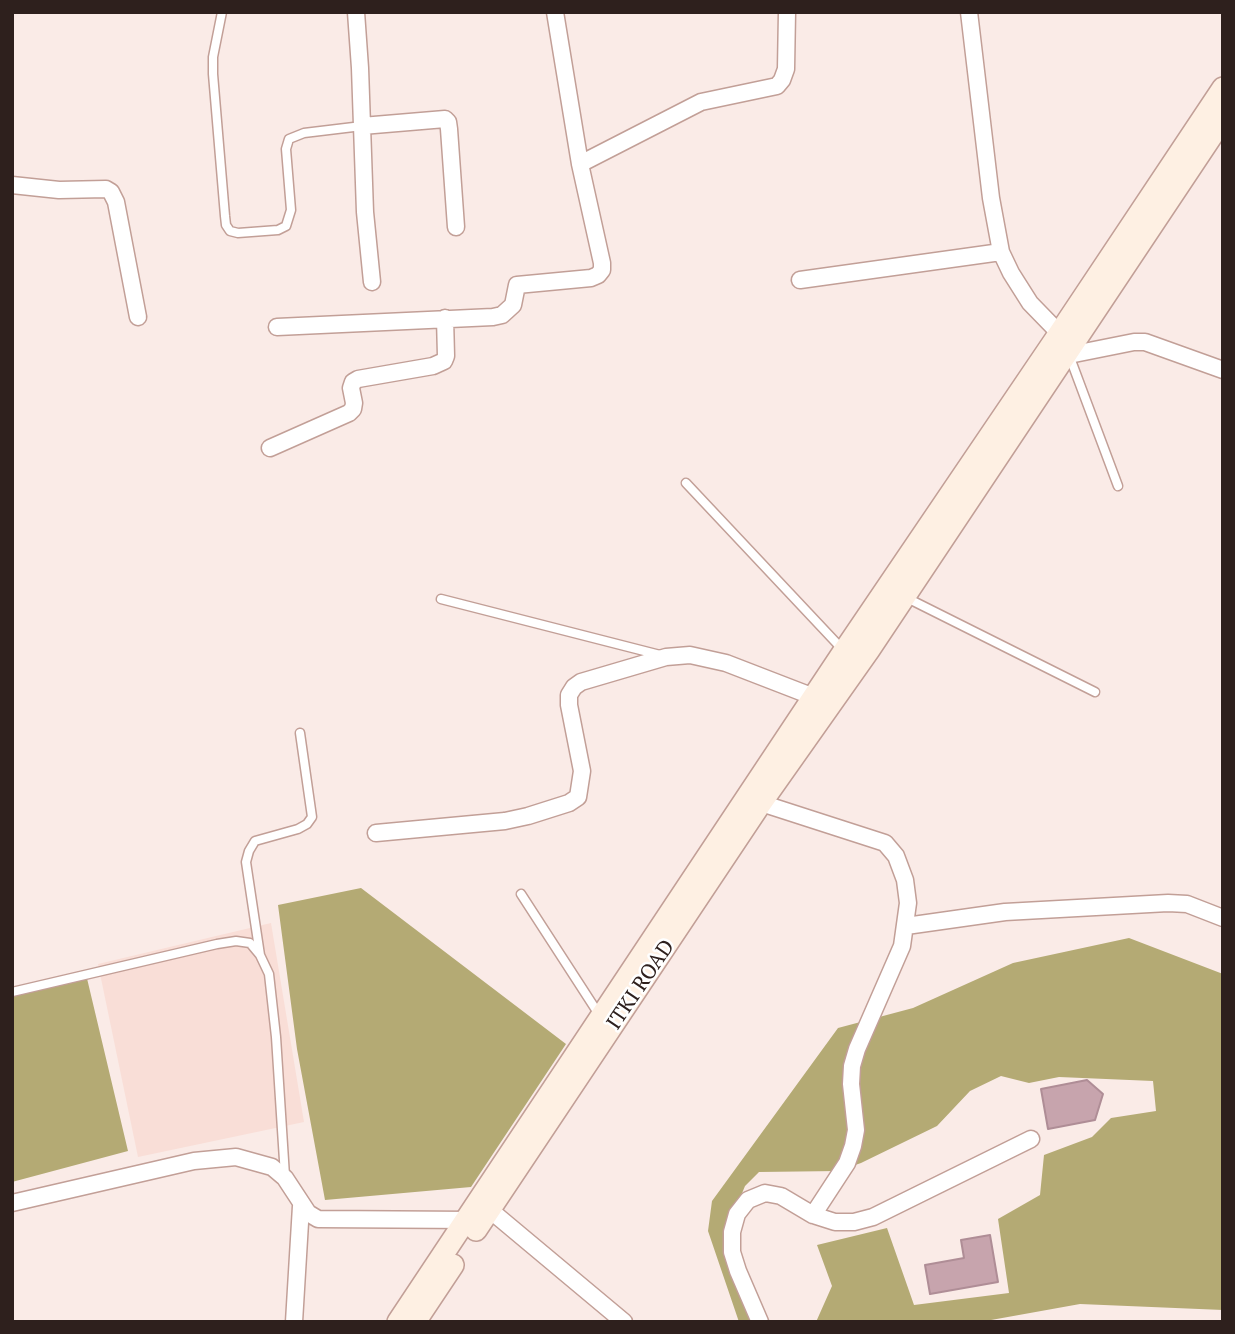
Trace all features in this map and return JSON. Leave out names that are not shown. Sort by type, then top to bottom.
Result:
[{"type":"main road","points":[[1065,349],[1223,88]]},
{"type":"main road","points":[[397,1322],[479,1217],[600,1016],[814,697],[893,602],[1223,119]]},
{"type":"main road","name":"ITKI ROAD","points":[[415,1322],[479,1217],[761,803],[856,646]]},
{"type":"street","points":[[356,12],[365,212],[372,282]]},
{"type":"street","points":[[277,327],[502,315],[513,305],[517,285],[523,282],[591,278],[598,275],[602,263],[580,164],[555,12]]},
{"type":"street","points":[[580,164],[701,102],[777,86],[786,69],[787,12]]},
{"type":"street","points":[[969,12],[991,198],[1001,252],[1030,303],[1065,349],[1145,342],[1223,370]]},
{"type":"street","points":[[362,126],[445,118],[449,129],[456,228]]},
{"type":"street","points":[[12,185],[60,190],[106,189],[111,192],[116,202],[138,317]]},
{"type":"street","points":[[800,280],[1001,252]]},
{"type":"street","points":[[270,448],[349,413],[354,403],[351,388],[353,382],[358,379],[433,366],[444,361],[445,318]]},
{"type":"street","points":[[376,833],[505,821],[569,803],[578,797],[582,771],[569,695],[581,682],[679,655],[706,657],[814,697]]},
{"type":"street","points":[[761,803],[885,843],[896,856],[905,880],[908,903],[902,946],[852,1066],[856,1130],[853,1146],[847,1163],[813,1215]]},
{"type":"street","points":[[906,926],[1005,912],[1168,902],[1187,904],[1223,918]]},
{"type":"street","points":[[760,1322],[732,1252],[732,1232],[737,1214],[748,1199],[765,1193],[781,1196],[813,1215],[835,1222],[855,1222],[873,1217],[1031,1139]]},
{"type":"street","points":[[12,1203],[216,1158],[236,1157],[272,1167],[285,1178],[307,1213],[327,1220],[479,1217],[624,1322]]},
{"type":"street","points":[[294,1322],[301,1206]]},
{"type":"lane","points":[[222,12],[213,57],[213,74],[225,216],[230,231],[239,233],[278,230],[286,226],[291,210],[286,149],[289,139],[304,133],[362,126]]},
{"type":"lane","points":[[1065,349],[1118,486]]},
{"type":"lane","points":[[686,483],[856,646]]},
{"type":"lane","points":[[441,598],[666,657]]},
{"type":"lane","points":[[893,602],[1095,692]]},
{"type":"lane","points":[[260,955],[246,862],[248,850],[255,841],[298,829],[312,817],[300,733]]},
{"type":"lane","points":[[521,894],[600,1016]]},
{"type":"lane","points":[[12,992],[236,940],[250,943],[260,955],[269,974],[285,1178]]},
{"type":"shaded area","points":[[361,888],[566,1044],[471,1187],[325,1200],[297,1049],[278,905]]},
{"type":"shaded area","points":[[271,923],[304,1122],[138,1157],[98,964]]},
{"type":"shaded area","points":[[1129,938],[1223,974],[1223,1310],[1080,1304],[980,1322],[816,1322],[832,1286],[817,1245],[887,1228],[914,1305],[1009,1293],[998,1219],[1040,1195],[1044,1155],[1092,1137],[1111,1118],[1156,1111],[1153,1081],[1059,1077],[1029,1083],[1001,1076],[970,1091],[937,1126],[861,1163],[838,1171],[759,1172],[745,1186],[729,1225],[756,1318],[749,1322],[739,1322],[708,1231],[712,1201],[838,1028],[913,1008],[1013,963]]},
{"type":"shaded area","points":[[85,970],[128,1151],[12,1182],[12,988]]},
{"type":"building","points":[[1087,1080],[1103,1094],[1095,1120],[1048,1129],[1041,1089]]},
{"type":"building","points":[[990,1235],[998,1282],[930,1294],[925,1265],[964,1258],[961,1240]]}]
